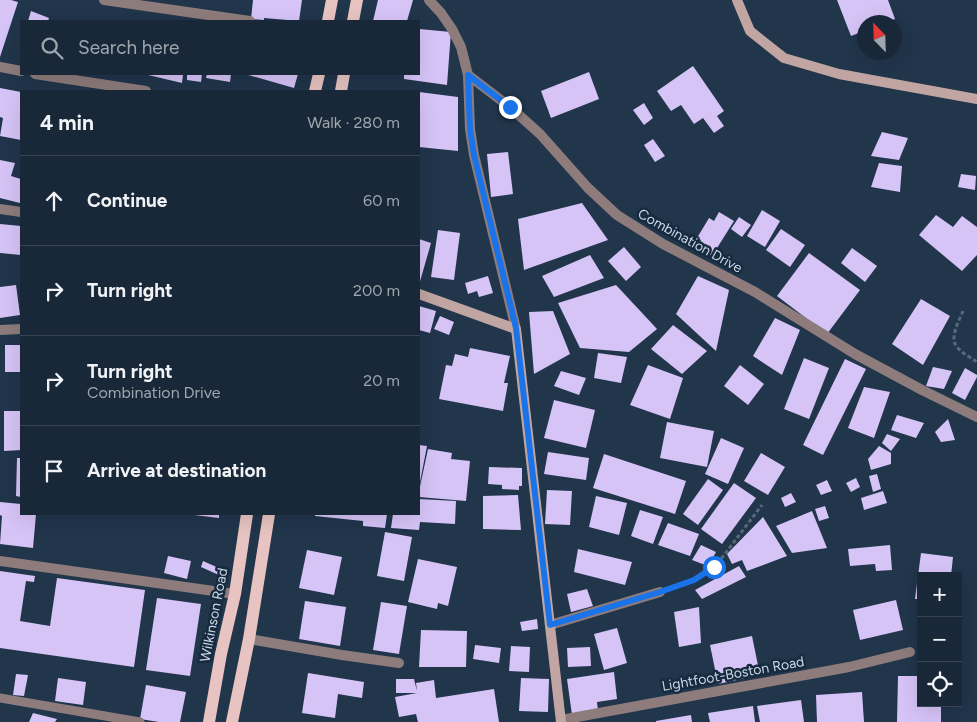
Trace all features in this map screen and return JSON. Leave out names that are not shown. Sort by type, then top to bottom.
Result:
[{"type":"main road","points":[[328,20],[332,0]]},
{"type":"main road","points":[[353,20],[357,0]]},
{"type":"main road","points":[[315,90],[319,75]]},
{"type":"main road","points":[[341,90],[344,75]]},
{"type":"main road","name":"Wilkinson Road","points":[[209,722],[221,654],[235,594],[247,515]]},
{"type":"main road","points":[[232,722],[249,639],[269,515]]},
{"type":"street","points":[[104,0],[243,20]]},
{"type":"street","points":[[429,0],[452,29],[461,47],[468,75],[470,129],[474,155],[516,328],[561,721]]},
{"type":"street","points":[[737,0],[750,31],[784,58],[839,74],[977,99]]},
{"type":"street","points":[[0,67],[20,71]]},
{"type":"street","points":[[42,75],[139,90]]},
{"type":"street","name":"Combination Drive","points":[[468,75],[510,107],[540,134],[588,188],[617,215],[663,244],[755,292],[855,354],[977,417]]},
{"type":"street","points":[[0,209],[20,212]]},
{"type":"street","points":[[420,294],[516,328]]},
{"type":"street","points":[[0,330],[20,329]]},
{"type":"street","points":[[0,561],[235,594]]},
{"type":"street","points":[[550,625],[660,592]]},
{"type":"street","points":[[249,639],[399,663]]},
{"type":"street","name":"Lightfoot-Boston Road","points":[[561,721],[850,667],[910,652]]},
{"type":"lane","points":[[0,698],[140,722]]},
{"type":"path","points":[[963,311],[954,336],[954,342],[957,348],[977,362]]},
{"type":"path","points":[[660,592],[694,580],[714,567],[762,505]]},
{"type":"building","points":[[0,0],[18,2],[0,57]]},
{"type":"building","points":[[253,0],[302,0],[299,20],[251,19]]},
{"type":"building","points":[[378,0],[413,0],[407,20],[373,20]]},
{"type":"building","points":[[837,0],[888,0],[894,15],[857,15],[857,34],[851,36]]},
{"type":"building","points":[[31,11],[49,18],[48,20],[28,20]]},
{"type":"building","points":[[420,29],[451,32],[447,85],[404,79],[404,75],[420,75]]},
{"type":"building","points":[[693,66],[724,111],[717,116],[724,126],[714,133],[703,118],[694,124],[681,105],[671,111],[657,91]]},
{"type":"building","points":[[589,72],[599,99],[551,118],[541,91]]},
{"type":"building","points":[[148,75],[183,75],[182,83]]},
{"type":"building","points":[[187,75],[202,75],[201,82],[187,80]]},
{"type":"building","points":[[207,75],[231,75],[230,82],[206,78]]},
{"type":"building","points":[[248,75],[298,75],[294,88]]},
{"type":"building","points":[[0,88],[20,92],[20,140],[0,136],[3,118],[0,117]]},
{"type":"building","points":[[420,92],[458,97],[458,151],[420,147]]},
{"type":"building","points":[[644,103],[653,118],[644,125],[633,110]]},
{"type":"building","points":[[882,132],[908,138],[899,160],[871,156]]},
{"type":"building","points":[[653,139],[665,156],[655,162],[644,145]]},
{"type":"building","points":[[508,152],[513,194],[491,197],[487,154]]},
{"type":"building","points":[[0,160],[15,163],[11,176],[20,179],[20,203],[0,198]]},
{"type":"building","points":[[879,163],[902,166],[900,192],[871,187]]},
{"type":"building","points":[[961,174],[976,176],[975,190],[958,187]]},
{"type":"building","points":[[582,203],[608,240],[524,270],[518,219]]},
{"type":"building","points":[[762,210],[780,221],[765,247],[747,236]]},
{"type":"building","points":[[719,212],[734,221],[712,256],[698,247],[701,240],[697,238],[709,218],[714,221]]},
{"type":"building","points":[[936,215],[953,227],[962,216],[977,227],[977,255],[962,271],[919,235]]},
{"type":"building","points":[[739,217],[751,225],[742,237],[731,229]]},
{"type":"building","points":[[0,224],[20,226],[20,255],[0,253]]},
{"type":"building","points":[[781,229],[805,245],[790,267],[766,250]]},
{"type":"building","points":[[438,230],[460,233],[454,280],[431,277]]},
{"type":"building","points":[[420,239],[431,243],[420,282]]},
{"type":"building","points":[[624,247],[641,267],[626,281],[608,261]]},
{"type":"building","points":[[852,248],[877,266],[865,282],[841,263]]},
{"type":"building","points":[[809,253],[860,290],[827,334],[777,296]]},
{"type":"building","points":[[590,255],[604,278],[554,297],[542,276]]},
{"type":"building","points":[[488,276],[493,293],[479,297],[477,291],[468,294],[465,283]]},
{"type":"building","points":[[698,276],[729,290],[716,351],[676,314]]},
{"type":"building","points":[[16,285],[20,315],[0,318],[0,287]]},
{"type":"building","points":[[616,285],[657,329],[629,352],[580,348],[558,303]]},
{"type":"building","points":[[921,299],[950,316],[923,365],[892,344]]},
{"type":"building","points":[[420,306],[436,311],[430,333],[420,330]]},
{"type":"building","points":[[553,311],[570,354],[534,374],[529,312]]},
{"type":"building","points":[[440,316],[454,322],[449,335],[434,329]]},
{"type":"building","points":[[775,318],[800,330],[782,375],[753,356]]},
{"type":"building","points":[[673,325],[707,351],[682,374],[651,349]]},
{"type":"building","points":[[5,345],[20,345],[20,372],[5,372]]},
{"type":"building","points":[[470,348],[510,356],[504,383],[508,383],[503,411],[439,399],[446,365],[452,366],[455,354],[468,357]]},
{"type":"building","points":[[598,353],[627,357],[621,383],[594,378]]},
{"type":"building","points":[[804,358],[829,368],[809,419],[784,409]]},
{"type":"building","points":[[845,359],[866,369],[823,455],[803,445]]},
{"type":"building","points":[[648,365],[683,378],[670,419],[630,405]]},
{"type":"building","points":[[740,365],[764,384],[748,405],[724,386]]},
{"type":"building","points":[[933,367],[952,371],[944,389],[926,386]]},
{"type":"building","points":[[965,368],[977,375],[977,377],[965,400],[952,393]]},
{"type":"building","points":[[561,371],[586,378],[579,395],[554,386]]},
{"type":"building","points":[[864,387],[890,392],[874,438],[848,428]]},
{"type":"building","points":[[554,400],[595,410],[586,448],[544,438]]},
{"type":"building","points":[[4,411],[20,411],[20,450],[4,451]]},
{"type":"building","points":[[897,415],[924,423],[916,438],[891,430]]},
{"type":"building","points":[[948,419],[955,440],[941,442],[935,432]]},
{"type":"building","points":[[667,422],[714,431],[707,467],[660,458]]},
{"type":"building","points":[[887,434],[900,439],[891,451],[882,443]]},
{"type":"building","points":[[721,438],[744,448],[728,484],[705,474]]},
{"type":"building","points":[[420,445],[427,446],[420,482]]},
{"type":"building","points":[[879,446],[891,453],[891,464],[871,470],[868,459]]},
{"type":"building","points":[[428,449],[452,453],[451,459],[470,461],[466,501],[420,497],[420,486]]},
{"type":"building","points":[[548,452],[589,458],[586,480],[544,474]]},
{"type":"building","points":[[761,453],[785,467],[768,495],[744,481]]},
{"type":"building","points":[[604,454],[686,481],[675,514],[593,488]]},
{"type":"building","points":[[17,458],[20,458],[20,497],[16,496]]},
{"type":"building","points":[[489,467],[522,468],[522,486],[519,486],[519,490],[502,489],[502,485],[488,484]]},
{"type":"building","points":[[877,474],[881,489],[873,492],[869,476]]},
{"type":"building","points":[[856,478],[860,487],[851,492],[846,483]]},
{"type":"building","points":[[708,479],[723,490],[698,525],[683,514]]},
{"type":"building","points":[[827,480],[832,491],[821,495],[816,485]]},
{"type":"building","points":[[734,483],[756,498],[722,544],[701,529]]},
{"type":"building","points":[[547,490],[572,491],[570,525],[545,524]]},
{"type":"building","points":[[883,491],[887,503],[864,510],[861,498]]},
{"type":"building","points":[[791,493],[796,502],[785,507],[781,498]]},
{"type":"building","points":[[518,495],[521,530],[483,529],[483,496]]},
{"type":"building","points":[[596,496],[627,503],[619,535],[589,527]]},
{"type":"building","points":[[420,499],[456,501],[455,524],[420,522],[419,530],[391,528],[393,515],[420,515]]},
{"type":"building","points":[[0,502],[20,504],[20,515],[36,515],[33,548],[0,544],[2,516],[0,515]]},
{"type":"building","points":[[825,506],[829,518],[819,521],[815,509]]},
{"type":"building","points":[[640,510],[663,517],[653,544],[631,536]]},
{"type":"building","points":[[812,511],[827,548],[792,553],[776,526]]},
{"type":"building","points":[[194,515],[219,515],[219,518]]},
{"type":"building","points":[[387,515],[385,528],[363,526],[363,521],[315,516]]},
{"type":"building","points":[[763,517],[787,556],[747,571],[742,560],[732,564],[727,554]]},
{"type":"building","points":[[668,523],[699,534],[690,556],[658,545]]},
{"type":"building","points":[[385,532],[412,537],[404,581],[377,576]]},
{"type":"building","points":[[701,545],[716,552],[708,566],[692,560]]},
{"type":"building","points":[[890,545],[892,570],[876,571],[875,564],[850,566],[848,549]]},
{"type":"building","points":[[578,549],[632,562],[625,585],[574,572]]},
{"type":"building","points":[[307,550],[342,557],[334,595],[299,588]]},
{"type":"building","points":[[921,553],[953,557],[951,572],[919,572]]},
{"type":"building","points":[[168,556],[191,561],[187,579],[164,573]]},
{"type":"building","points":[[418,559],[457,567],[448,606],[438,603],[437,609],[408,602]]},
{"type":"building","points":[[203,561],[221,569],[219,575],[201,567]]},
{"type":"building","points":[[739,566],[746,577],[702,599],[695,590]]},
{"type":"building","points":[[0,571],[35,576],[34,582],[26,581],[20,621],[50,626],[57,578],[145,590],[134,667],[0,648]]},
{"type":"building","points":[[587,589],[593,606],[571,612],[567,594]]},
{"type":"building","points":[[157,598],[201,604],[190,676],[146,670]]},
{"type":"building","points":[[896,600],[903,630],[860,640],[853,610]]},
{"type":"building","points":[[305,601],[346,607],[340,646],[299,639]]},
{"type":"building","points":[[381,602],[407,606],[399,654],[373,650]]},
{"type":"building","points":[[699,607],[701,643],[679,647],[674,612]]},
{"type":"building","points":[[537,619],[538,629],[522,631],[520,622]]},
{"type":"building","points":[[617,628],[627,663],[604,670],[594,634]]},
{"type":"building","points":[[421,630],[467,631],[466,667],[419,667]]},
{"type":"building","points":[[752,636],[760,675],[718,684],[710,645]]},
{"type":"building","points":[[475,645],[501,648],[499,663],[473,659]]},
{"type":"building","points":[[511,646],[530,647],[529,672],[509,671]]},
{"type":"building","points":[[590,647],[591,666],[568,667],[567,648]]},
{"type":"building","points":[[614,672],[617,699],[597,702],[598,711],[572,715],[567,679]]},
{"type":"building","points":[[308,673],[364,682],[362,698],[338,694],[335,718],[302,713]]},
{"type":"building","points":[[16,674],[28,675],[24,696],[13,695]]},
{"type":"building","points":[[898,676],[917,676],[917,707],[941,707],[941,722],[897,722]]},
{"type":"building","points":[[58,678],[86,682],[83,705],[55,701]]},
{"type":"building","points":[[521,678],[549,679],[548,712],[519,711]]},
{"type":"building","points":[[396,679],[414,679],[417,691],[416,683],[434,680],[436,698],[494,689],[499,722],[418,722],[416,714],[399,717],[395,697],[417,693],[396,693]]},
{"type":"building","points":[[146,685],[186,692],[180,722],[159,722],[140,719]]},
{"type":"building","points":[[862,692],[864,722],[817,722],[816,695]]},
{"type":"building","points":[[801,700],[804,722],[760,722],[757,706]]},
{"type":"building","points":[[753,706],[755,722],[710,722],[708,713]]},
{"type":"building","points":[[33,713],[57,719],[55,722],[29,722]]},
{"type":"building","points":[[691,715],[692,722],[656,722],[656,721]]},
{"type":"route","points":[[510,107],[468,75],[470,129],[474,155],[516,328],[550,625],[607,609],[694,580],[714,567]]}]
